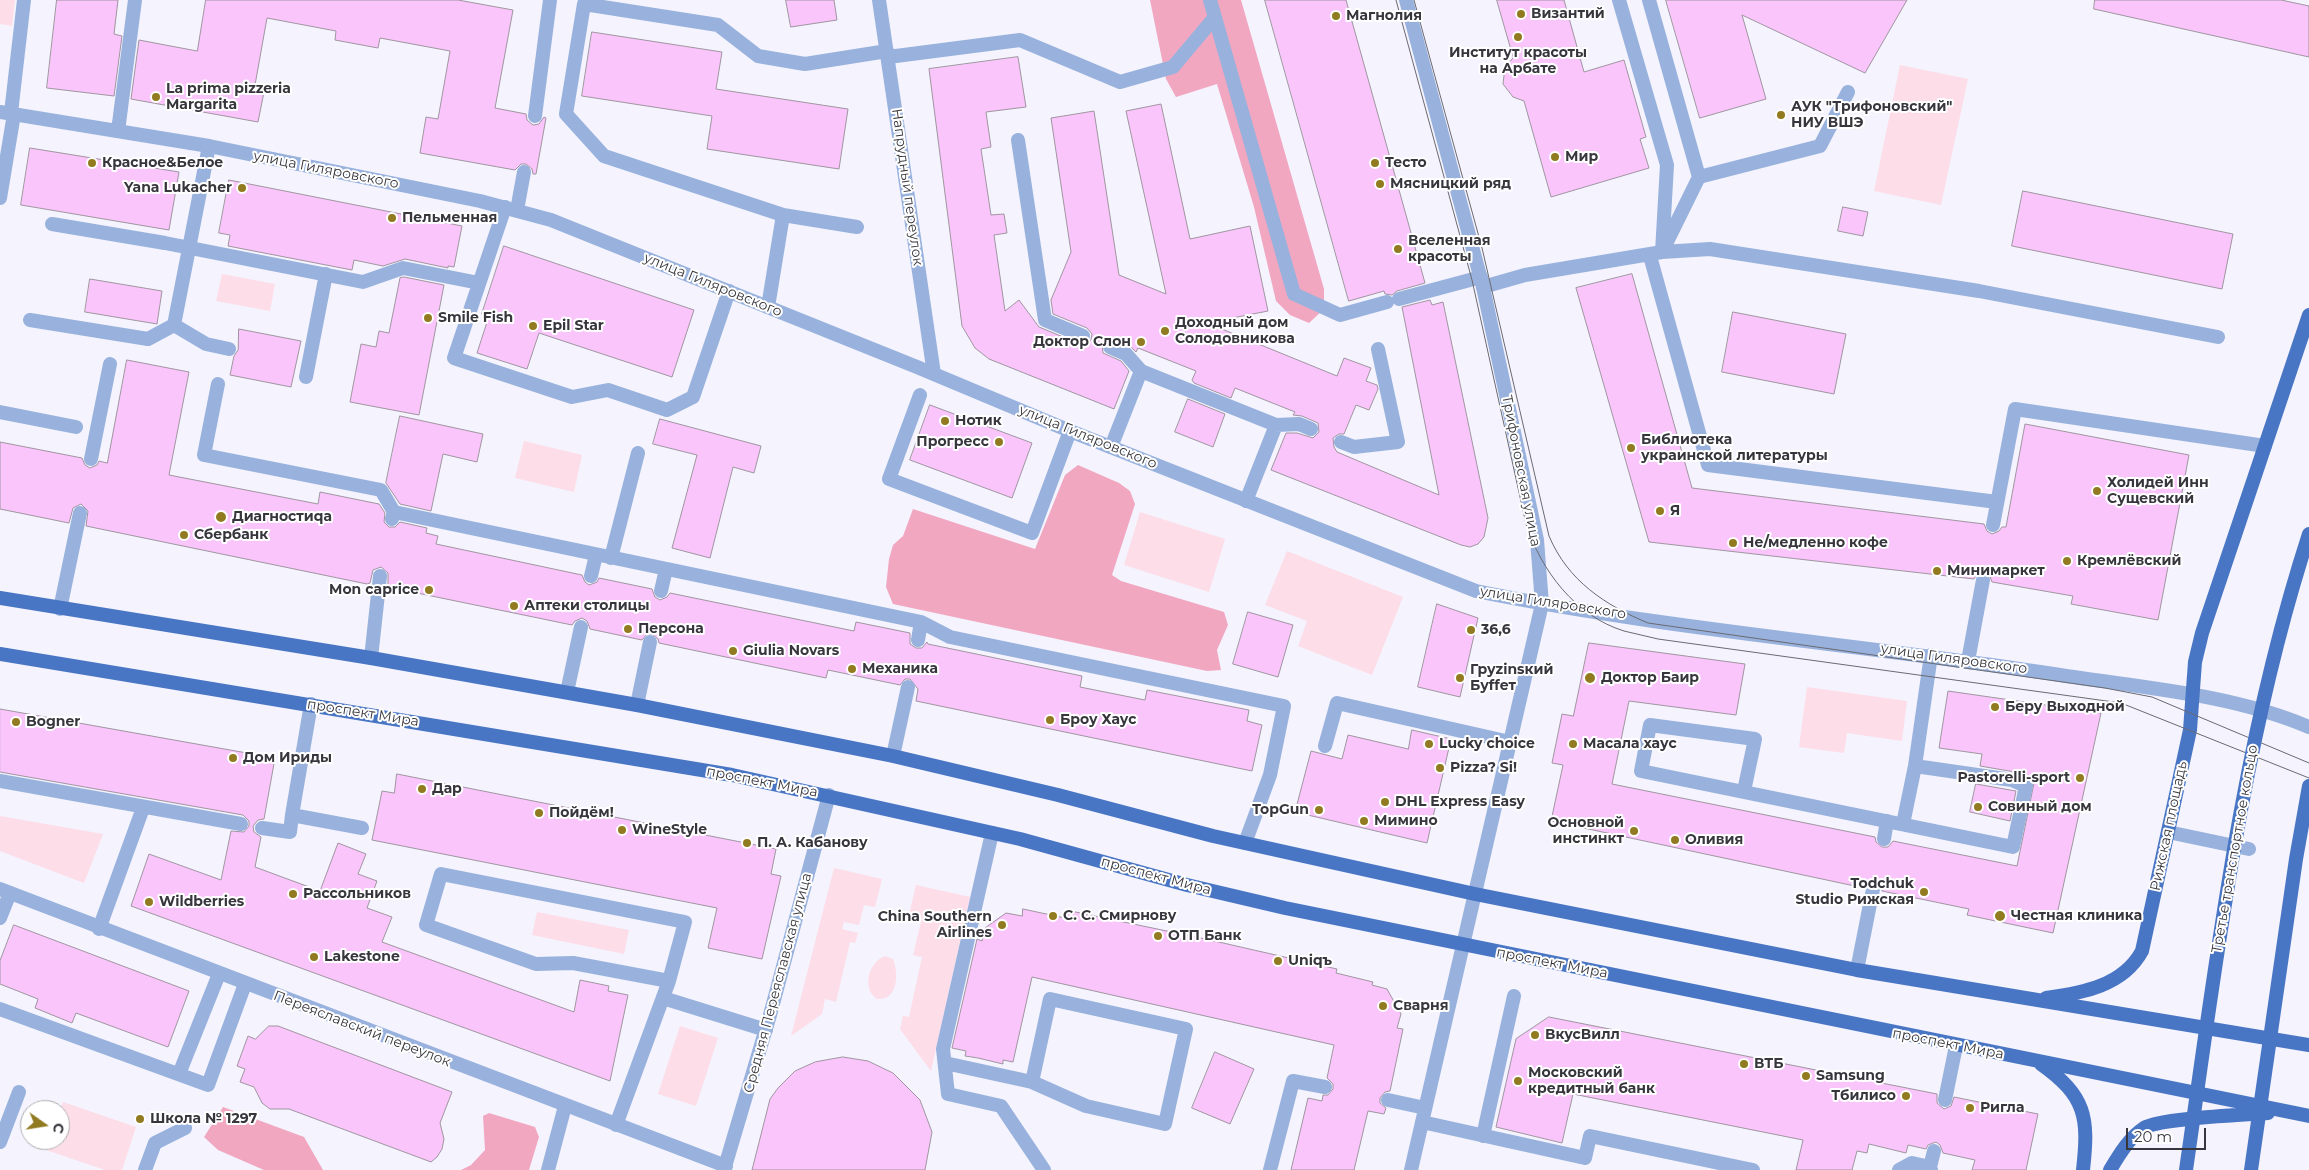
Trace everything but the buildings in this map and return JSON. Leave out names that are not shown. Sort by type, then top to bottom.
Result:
[{"type":"main road","name":"Рижская площадь","points":[[2033,1000],[2097,987],[2121,976],[2131,968],[2142,951],[2146,940],[2190,730],[2196,662],[2202,633],[2309,315]]},
{"type":"main road","name":"Третье транспортное кольцо","points":[[2186,1170],[2221,927],[2250,758],[2281,628],[2309,534]]},
{"type":"main road","points":[[0,598],[371,658],[637,705],[893,756],[1058,795],[1245,843],[1475,894],[1857,970],[2309,1045]]},
{"type":"main road","name":"проспект Мира","points":[[0,654],[608,753],[829,795],[992,833],[1214,892],[1956,1046],[2309,1116]]},
{"type":"main road","points":[[2250,1170],[2296,859],[2309,786]]},
{"type":"main road","points":[[2038,1062],[2069,1088],[2083,1113],[2087,1127],[2083,1170]]},
{"type":"main road","points":[[2110,1170],[2134,1136],[2146,1126],[2168,1122],[2283,1111]]},
{"type":"street","points":[[0,198],[8,113],[24,0]]},
{"type":"street","points":[[118,131],[135,0]]},
{"type":"street","points":[[535,116],[550,0]]},
{"type":"street","name":"Напрудный переулок","points":[[879,0],[934,374]]},
{"type":"street","points":[[1210,0],[1294,294],[1340,315],[1393,301],[1482,282],[1656,254],[1710,249],[1970,290],[2218,337]]},
{"type":"street","name":"Трифоновская улица","points":[[1406,0],[1482,282],[1537,540],[1542,604],[1411,1170]]},
{"type":"street","points":[[1619,0],[1667,165],[1656,254],[1708,465],[1997,502]]},
{"type":"street","points":[[1649,0],[1699,177],[1656,254]]},
{"type":"street","points":[[857,227],[783,215],[604,156],[566,114],[584,4],[718,25],[758,56],[805,64],[1020,40],[1120,82],[1173,67],[1215,17]]},
{"type":"street","points":[[1699,177],[1820,146],[1848,92]]},
{"type":"street","name":"улица Гиляровского","points":[[8,113],[209,146],[511,208],[582,232],[1070,431],[1476,591],[1542,604],[1768,636],[1968,660],[2193,695]]},
{"type":"street","points":[[1018,140],[1045,320],[1083,336]]},
{"type":"street","points":[[174,326],[209,146]]},
{"type":"street","points":[[524,172],[479,283],[454,358],[572,397],[608,390],[667,410],[694,397],[729,291]]},
{"type":"street","points":[[768,307],[783,215]]},
{"type":"street","points":[[52,224],[189,247],[364,282],[403,268],[479,283]]},
{"type":"street","points":[[306,377],[326,274]]},
{"type":"street","points":[[30,320],[148,339],[174,326]]},
{"type":"street","points":[[174,326],[206,344],[229,349]]},
{"type":"street","points":[[1110,347],[1126,354],[1141,371],[1276,425],[1299,424],[1312,429]]},
{"type":"street","points":[[1341,442],[1354,447],[1398,442],[1378,349]]},
{"type":"street","points":[[91,460],[110,364]]},
{"type":"street","points":[[1111,447],[1141,371]]},
{"type":"street","points":[[218,384],[204,455],[381,490],[393,515],[921,622],[950,637],[1284,706],[1270,775],[1245,843]]},
{"type":"street","points":[[920,395],[889,479],[1032,533],[1070,431]]},
{"type":"street","points":[[1993,526],[2015,409],[2265,446]]},
{"type":"street","points":[[0,412],[76,427]]},
{"type":"street","points":[[1246,501],[1276,425]]},
{"type":"street","points":[[611,558],[638,453]]},
{"type":"street","points":[[60,609],[80,513]]},
{"type":"street","points":[[591,576],[596,555]]},
{"type":"street","points":[[661,591],[666,569]]},
{"type":"street","points":[[371,658],[380,576]]},
{"type":"street","points":[[1968,660],[1983,580]]},
{"type":"street","points":[[918,640],[921,622]]},
{"type":"street","points":[[567,692],[581,627]]},
{"type":"street","points":[[637,705],[650,642]]},
{"type":"street","points":[[1903,824],[1931,655]]},
{"type":"street","points":[[893,756],[908,686]]},
{"type":"street","points":[[2193,695],[2245,705],[2309,727]]},
{"type":"street","points":[[1325,746],[1337,703],[1510,742]]},
{"type":"street","points":[[262,828],[290,832],[312,704]]},
{"type":"street","points":[[1744,791],[1755,739],[1650,725],[1641,771],[2013,847],[2026,786],[2012,780],[1914,766]]},
{"type":"street","points":[[0,781],[241,824]]},
{"type":"street","name":"Средняя Переяславская улица","points":[[725,1168],[766,1030],[829,795]]},
{"type":"street","points":[[99,929],[143,808]]},
{"type":"street","points":[[292,815],[362,828]]},
{"type":"street","points":[[1884,839],[1887,821]]},
{"type":"street","points":[[2168,832],[2249,849]]},
{"type":"street","points":[[992,833],[943,1048],[948,1094],[1000,1106],[1044,1170]]},
{"type":"street","points":[[616,1125],[669,981],[685,922],[441,874],[426,924],[536,964],[573,963],[669,981]]},
{"type":"street","points":[[1857,970],[1873,890]]},
{"type":"street","points":[[0,918],[5,891]]},
{"type":"street","name":"Переяславский переулок","points":[[5,891],[99,929],[725,1168]]},
{"type":"street","points":[[179,1074],[219,974]]},
{"type":"street","points":[[0,1009],[208,1085],[245,984]]},
{"type":"street","points":[[1483,1136],[1514,996]]},
{"type":"street","points":[[663,998],[766,1030]]},
{"type":"street","points":[[945,1062],[1032,1082],[1086,1106],[1165,1124],[1186,1029],[1050,999],[1032,1082]]},
{"type":"street","points":[[1945,1100],[1956,1046]]},
{"type":"street","points":[[1270,1170],[1293,1081],[1325,1087]]},
{"type":"street","points":[[0,1142],[18,1092]]},
{"type":"street","points":[[1388,1100],[1425,1108]]},
{"type":"street","points":[[548,1170],[565,1106]]},
{"type":"street","points":[[1422,1122],[1585,1158],[1590,1136],[1753,1170]]},
{"type":"street","points":[[145,1170],[155,1143],[185,1128]]},
{"type":"street","points":[[1899,1170],[1912,1163],[1931,1169],[1934,1151]]},
{"type":"shaded area","points":[[0,0],[15,0],[12,26],[0,24]]},
{"type":"shaded area","points":[[1150,0],[1241,0],[1324,289],[1324,309],[1309,323],[1290,315],[1276,301],[1254,207],[1217,84],[1176,97],[1166,79]]},
{"type":"shaded area","points":[[1900,65],[1968,79],[1941,205],[1874,191]]},
{"type":"shaded area","points":[[222,274],[275,284],[270,311],[216,301]]},
{"type":"shaded area","points":[[524,441],[582,455],[574,492],[515,478]]},
{"type":"shaded area","points":[[1078,465],[1119,483],[1130,491],[1135,504],[1112,575],[1121,581],[1224,612],[1228,625],[1217,650],[1221,670],[1207,671],[893,604],[886,587],[889,559],[893,545],[903,536],[913,509],[1035,549],[1065,475]]},
{"type":"shaded area","points":[[1140,512],[1225,539],[1209,592],[1124,565]]},
{"type":"shaded area","points":[[1287,551],[1403,597],[1372,675],[1298,646],[1307,621],[1265,605]]},
{"type":"shaded area","points":[[1807,687],[1907,701],[1902,741],[1847,733],[1844,753],[1799,747]]},
{"type":"shaded area","points":[[0,816],[103,834],[84,883],[0,851]]},
{"type":"shaded area","points":[[834,868],[882,879],[875,907],[864,905],[859,925],[844,922],[842,929],[858,933],[855,943],[850,942],[836,1002],[825,999],[822,1014],[791,1036]]},
{"type":"shaded area","points":[[916,885],[970,897],[931,1071],[900,1029],[903,1016],[909,1017],[922,957],[913,955],[922,918],[909,915]]},
{"type":"shaded area","points":[[537,912],[629,930],[624,954],[532,935]]},
{"type":"shaded area","points":[[885,956],[893,959],[896,971],[895,985],[889,996],[877,999],[869,988],[869,976],[871,969],[879,959]]},
{"type":"shaded area","points":[[680,1026],[718,1038],[696,1106],[658,1094]]},
{"type":"shaded area","points":[[70,1104],[136,1127],[122,1170],[105,1170],[46,1150],[70,1150]]},
{"type":"shaded area","points":[[223,1107],[304,1137],[323,1170],[264,1170],[218,1150],[204,1137]]},
{"type":"shaded area","points":[[489,1113],[535,1127],[539,1137],[529,1170],[461,1170],[471,1165],[485,1150],[483,1116]]},
{"type":"tram line","points":[[1396,0],[1472,280],[1526,524],[1541,558],[1562,589],[1575,603],[1606,624],[1624,631],[1658,639],[2121,703],[2309,778]]},
{"type":"tram line","points":[[1414,0],[1482,248],[1549,536],[1566,566],[1577,579],[1617,608],[1648,623],[2105,688],[2152,697],[2309,763]]},
{"type":"place","name":"Византий","points":[[1521,14]]},
{"type":"place","name":"Магнолия","points":[[1336,16]]},
{"type":"place","name":"Институт красоты на Арбате","points":[[1518,37]]},
{"type":"place","name":"La prima pizzeria Margarita","points":[[156,97]]},
{"type":"place","name":"АУК \"Трифоновский\" НИУ ВШЭ","points":[[1781,115]]},
{"type":"place","name":"Мир","points":[[1555,157]]},
{"type":"place","name":"Красное&Белое","points":[[92,163]]},
{"type":"place","name":"Тесто","points":[[1375,163]]},
{"type":"place","name":"Мясницкий ряд","points":[[1380,184]]},
{"type":"place","name":"Yana Lukacher","points":[[242,188]]},
{"type":"place","name":"Пельменная","points":[[392,218]]},
{"type":"place","name":"Вселенная красоты","points":[[1398,249]]},
{"type":"place","name":"Smile Fish","points":[[428,318]]},
{"type":"place","name":"Epil Star","points":[[533,326]]},
{"type":"place","name":"Доходный дом Солодовникова","points":[[1165,331]]},
{"type":"place","name":"Доктор Слон","points":[[1141,342]]},
{"type":"place","name":"Нотик","points":[[945,421]]},
{"type":"place","name":"Прогресс","points":[[999,442]]},
{"type":"place","name":"Библиотека украинской литературы","points":[[1631,448]]},
{"type":"place","name":"Холидей Инн Сущевский","points":[[2097,491]]},
{"type":"place","name":"Я","points":[[1660,511]]},
{"type":"place","name":"Диагностиqа","points":[[221,517]]},
{"type":"place","name":"Сбербанк","points":[[184,535]]},
{"type":"place","name":"Не/медленно кофе","points":[[1733,543]]},
{"type":"place","name":"Кремлёвский","points":[[2067,561]]},
{"type":"place","name":"Минимаркет","points":[[1937,571]]},
{"type":"place","name":"Mon caprice","points":[[429,590]]},
{"type":"place","name":"Аптеки столицы","points":[[514,606]]},
{"type":"place","name":"Персона","points":[[628,629]]},
{"type":"place","name":"36,6","points":[[1471,630]]},
{"type":"place","name":"Giulia Novars","points":[[733,651]]},
{"type":"place","name":"Механика","points":[[852,669]]},
{"type":"place","name":"Груzinsкий Буffет","points":[[1460,678]]},
{"type":"place","name":"Доктор Баир","points":[[1590,678]]},
{"type":"place","name":"Беру Выходной","points":[[1995,707]]},
{"type":"place","name":"Броу Хаус","points":[[1050,720]]},
{"type":"place","name":"Bogner","points":[[16,722]]},
{"type":"place","name":"Lucky choice","points":[[1429,744]]},
{"type":"place","name":"Масала хаус","points":[[1573,744]]},
{"type":"place","name":"Дом Ириды","points":[[233,758]]},
{"type":"place","name":"Pizza? Si!","points":[[1440,768]]},
{"type":"place","name":"Pastorelli-sport","points":[[2080,778]]},
{"type":"place","name":"Дар","points":[[422,789]]},
{"type":"place","name":"DHL Express Easy","points":[[1385,802]]},
{"type":"place","name":"Совиный дом","points":[[1978,807]]},
{"type":"place","name":"TopGun","points":[[1319,810]]},
{"type":"place","name":"Пойдём!","points":[[539,813]]},
{"type":"place","name":"Мимино","points":[[1364,821]]},
{"type":"place","name":"WineStyle","points":[[622,830]]},
{"type":"place","name":"Основной инстинкт","points":[[1634,831]]},
{"type":"place","name":"Оливия","points":[[1675,840]]},
{"type":"place","name":"П. А. Кабанову","points":[[747,843]]},
{"type":"place","name":"Todchuk Studio Рижская","points":[[1924,892]]},
{"type":"place","name":"Рассольников","points":[[293,894]]},
{"type":"place","name":"Wildberries","points":[[149,902]]},
{"type":"place","name":"С. С. Смирнову","points":[[1053,916]]},
{"type":"place","name":"Честная клиника","points":[[2000,916]]},
{"type":"place","name":"China Southern Airlines","points":[[1002,925]]},
{"type":"place","name":"ОТП Банк","points":[[1158,936]]},
{"type":"place","name":"Lakestone","points":[[314,957]]},
{"type":"place","name":"Uniqъ","points":[[1278,961]]},
{"type":"place","name":"Сварня","points":[[1383,1006]]},
{"type":"place","name":"ВкусВилл","points":[[1535,1035]]},
{"type":"place","name":"ВТБ","points":[[1744,1064]]},
{"type":"place","name":"Samsung","points":[[1806,1076]]},
{"type":"place","name":"Московский кредитный банк","points":[[1518,1081]]},
{"type":"place","name":"Тбилисо","points":[[1906,1096]]},
{"type":"place","name":"Ригла","points":[[1970,1108]]},
{"type":"place","name":"Школа № 1297","points":[[140,1119]]}]
